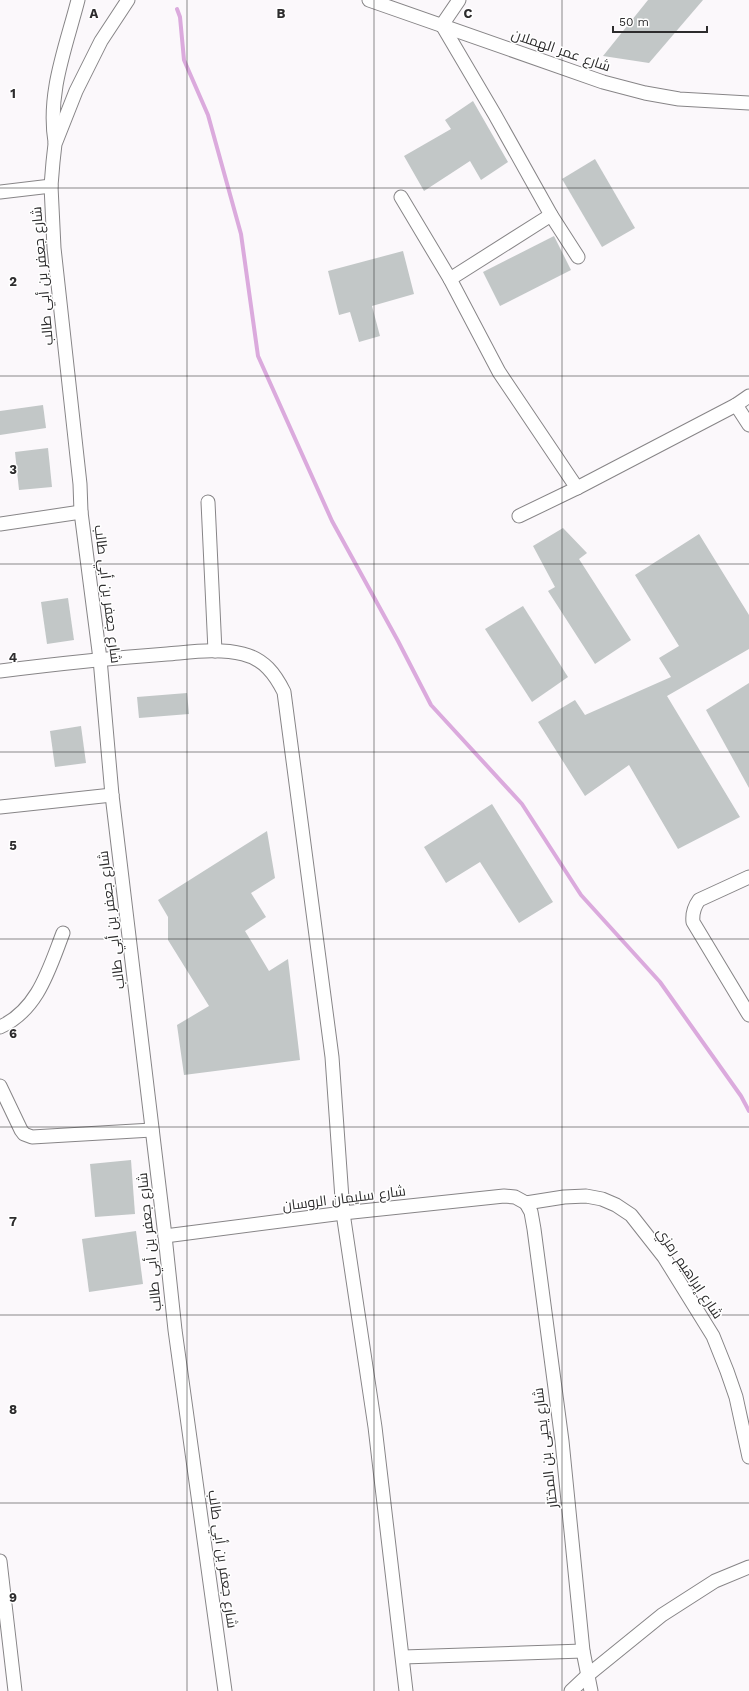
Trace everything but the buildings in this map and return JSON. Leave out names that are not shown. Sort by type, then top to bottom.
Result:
[{"type":"street","name":"شارع جعفر بن أبي طالب","points":[[78,0],[61,65],[53,104],[52,123],[55,144],[51,186],[54,248],[81,512],[100,659],[112,795],[175,1330],[225,1691]]},
{"type":"street","name":"شارع جعفر بن أبي طالب","points":[[55,144],[65,117],[88,66],[101,41],[128,0]]},
{"type":"street","name":"شارع عمر الهملان","points":[[369,0],[603,82],[645,93],[679,99],[749,103]]},
{"type":"street","points":[[459,0],[442,25],[551,215],[578,257]]},
{"type":"street","points":[[0,192],[51,186]]},
{"type":"street","points":[[401,197],[450,279],[499,372],[577,488]]},
{"type":"street","points":[[450,279],[551,215]]},
{"type":"street","points":[[519,516],[577,488],[749,396]]},
{"type":"street","points":[[736,404],[749,425]]},
{"type":"street","points":[[208,502],[215,650]]},
{"type":"street","points":[[0,524],[81,512]]},
{"type":"street","points":[[0,671],[100,659],[215,650],[244,654],[257,660],[268,667],[277,676],[284,692],[332,1057],[343,1214],[375,1427],[406,1691]]},
{"type":"street","points":[[0,807],[112,795]]},
{"type":"street","points":[[749,877],[700,900],[695,905],[692,913],[693,922],[749,1015]]},
{"type":"street","points":[[0,1027],[10,1023],[42,988],[63,934]]},
{"type":"street","points":[[0,1086],[21,1130],[24,1134],[32,1137],[152,1130]]},
{"type":"street","name":"شارع سليمان الروسان","points":[[165,1236],[504,1196],[515,1197],[526,1203]]},
{"type":"street","name":"شارع إبراهيم رمزي","points":[[526,1203],[564,1197],[586,1196],[602,1199],[616,1205],[631,1215],[664,1258],[713,1336],[736,1397],[749,1457]]},
{"type":"street","name":"شارع يحيى بن المختار","points":[[526,1203],[534,1229],[562,1441],[583,1651],[591,1691]]},
{"type":"street","points":[[0,1561],[15,1691]]},
{"type":"street","points":[[571,1691],[588,1675],[674,1606],[715,1581],[749,1566]]},
{"type":"street","points":[[403,1657],[583,1651]]},
{"type":"waterway","points":[[177,9],[180,17],[184,60],[208,115],[241,234],[258,356],[332,521],[398,641],[431,705],[522,804],[581,895],[660,982],[741,1096],[749,1111]]}]
